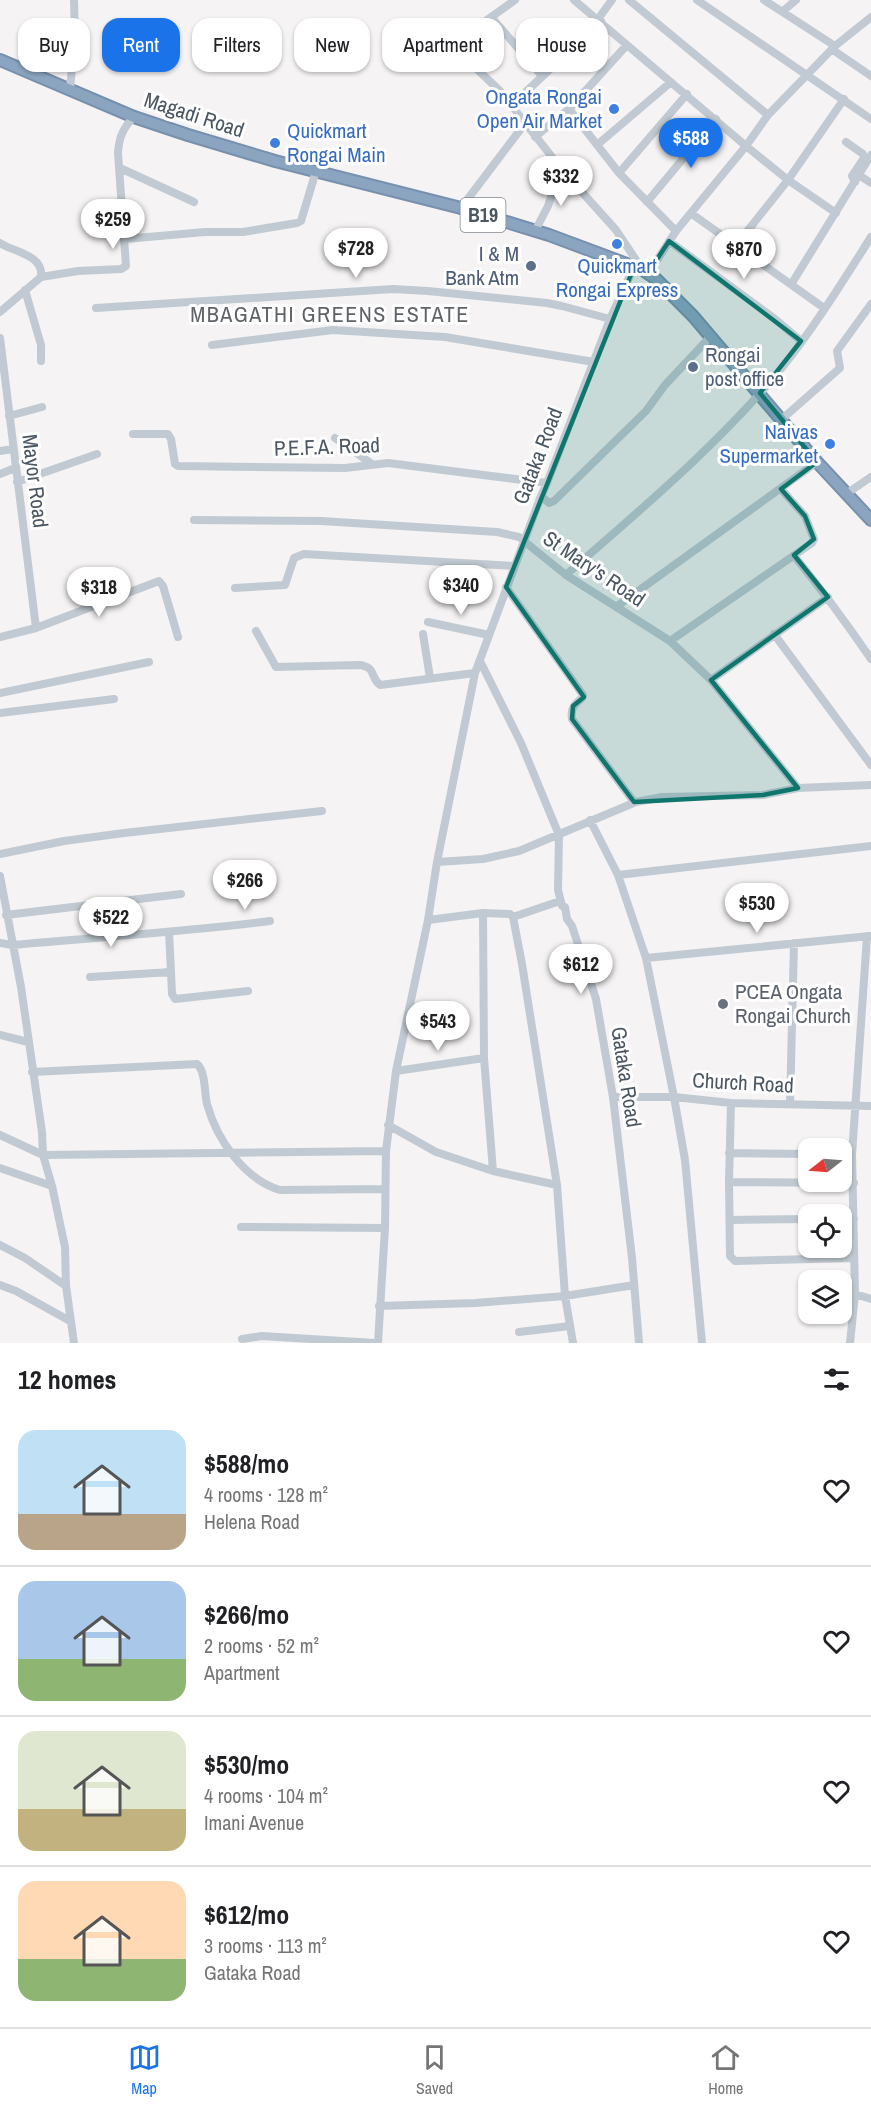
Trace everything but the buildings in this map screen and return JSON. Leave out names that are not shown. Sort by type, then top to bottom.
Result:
[{"type":"highway","name":"Magadi Road","points":[[0,60],[134,117],[229,148],[461,208],[535,231],[641,270],[669,290],[711,336],[817,462],[846,494],[869,514]]},
{"type":"street","points":[[70,89],[75,36],[74,0]]},
{"type":"street","points":[[492,18],[503,4],[515,0]]},
{"type":"street","points":[[574,0],[597,18]]},
{"type":"street","points":[[601,18],[612,0]]},
{"type":"street","points":[[629,0],[768,116]]},
{"type":"street","points":[[697,0],[871,119]]},
{"type":"street","points":[[764,0],[870,75]]},
{"type":"street","points":[[783,12],[796,0]]},
{"type":"street","name":"Gataka Road","points":[[377,1343],[385,1228],[386,1151],[396,1071],[476,673],[506,587],[610,319],[641,270],[692,214],[768,116],[834,48],[871,17]]},
{"type":"street","points":[[608,28],[626,46],[687,94],[746,146],[788,180],[836,213]]},
{"type":"street","points":[[504,32],[542,76]]},
{"type":"street","points":[[535,137],[569,109],[626,46]]},
{"type":"street","points":[[480,72],[512,105],[563,171],[616,230],[641,270]]},
{"type":"street","points":[[512,105],[546,72]]},
{"type":"street","points":[[597,145],[671,82]]},
{"type":"street","points":[[619,173],[687,94]]},
{"type":"street","points":[[737,244],[788,180],[844,99]]},
{"type":"street","points":[[569,109],[619,173],[676,231]]},
{"type":"street","points":[[0,312],[41,277],[78,271],[121,269],[126,266],[119,139],[124,127],[134,117]]},
{"type":"street","points":[[647,202],[716,119]]},
{"type":"street","points":[[461,208],[526,122]]},
{"type":"street","points":[[846,142],[863,154],[864,158],[852,176],[871,183]]},
{"type":"street","points":[[792,283],[871,155]]},
{"type":"street","points":[[120,168],[194,202]]},
{"type":"street","points":[[125,239],[205,232],[243,232],[297,223],[301,221],[316,171]]},
{"type":"street","points":[[535,231],[548,206],[558,176],[563,171]]},
{"type":"street","points":[[692,214],[792,283],[824,308]]},
{"type":"street","points":[[566,575],[668,487],[760,393],[801,341],[871,237]]},
{"type":"street","points":[[669,241],[775,319],[801,341]]},
{"type":"street","points":[[0,243],[32,258],[41,267],[41,277]]},
{"type":"street","points":[[96,308],[393,289],[547,303],[610,319]]},
{"type":"street","points":[[25,290],[41,345],[41,361]]},
{"type":"street","points":[[782,419],[840,368],[837,351],[871,304]]},
{"type":"street","points":[[212,345],[333,330],[445,337],[594,363]]},
{"type":"street","points":[[541,496],[549,503],[554,501],[646,411],[665,385],[711,336]]},
{"type":"street","name":"Mayor Road","points":[[0,338],[36,628]]},
{"type":"street","points":[[9,416],[42,407]]},
{"type":"street","name":"P.E.F.A. Road","points":[[133,434],[168,434],[175,464],[178,466],[345,468],[388,463],[547,483]]},
{"type":"street","points":[[335,438],[372,464]]},
{"type":"street","points":[[0,451],[13,449]]},
{"type":"street","points":[[17,482],[98,454]]},
{"type":"street","points":[[616,607],[817,462]]},
{"type":"street","points":[[0,474],[15,468]]},
{"type":"street","points":[[846,494],[871,477]]},
{"type":"street","points":[[670,641],[812,543],[814,539],[805,516],[781,489]]},
{"type":"street","name":"St Mary's Road","points":[[194,520],[321,521],[497,532],[519,537],[566,575],[670,641],[711,680],[798,788]]},
{"type":"street","points":[[235,588],[285,585],[294,558],[304,554],[514,566]]},
{"type":"street","points":[[792,556],[828,597],[871,659]]},
{"type":"street","points":[[0,637],[36,628],[159,581],[163,586],[178,637]]},
{"type":"street","points":[[506,587],[583,695],[573,706],[572,718],[634,802]]},
{"type":"street","points":[[711,680],[828,597]]},
{"type":"street","points":[[428,622],[489,635]]},
{"type":"street","points":[[256,631],[276,667],[360,665],[369,667],[373,671],[376,682],[380,685],[476,673]]},
{"type":"street","points":[[423,634],[430,678]]},
{"type":"street","points":[[774,634],[871,765]]},
{"type":"street","name":"Gataka Road","points":[[480,661],[521,743],[559,835],[558,890],[560,901],[565,907],[567,919],[572,926],[596,999],[612,1097],[639,1343]]},
{"type":"street","points":[[0,693],[149,662]]},
{"type":"street","points":[[0,713],[114,699]]},
{"type":"street","points":[[437,862],[483,859],[519,851],[634,802],[662,797],[763,795],[798,788],[871,785]]},
{"type":"street","points":[[0,854],[64,841],[322,811]]},
{"type":"street","points":[[590,820],[618,874],[646,958],[685,1161],[702,1343]]},
{"type":"street","points":[[618,874],[871,846]]},
{"type":"street","points":[[0,879],[21,987],[43,1155],[65,1247],[66,1286],[75,1343]]},
{"type":"street","points":[[6,915],[181,894]]},
{"type":"street","points":[[513,917],[560,901]]},
{"type":"street","points":[[483,913],[484,1058],[493,1171]]},
{"type":"street","points":[[428,920],[483,913],[510,914],[513,917],[557,1185],[565,1296],[573,1343]]},
{"type":"street","points":[[0,943],[12,945],[270,921]]},
{"type":"street","points":[[169,932],[172,994],[175,999],[248,991]]},
{"type":"street","points":[[646,958],[869,936],[852,1155],[855,1294],[851,1343]]},
{"type":"street","points":[[790,1104],[794,943]]},
{"type":"street","points":[[90,977],[171,972]]},
{"type":"street","points":[[0,1035],[28,1042]]},
{"type":"street","points":[[396,1071],[484,1058]]},
{"type":"street","points":[[32,1072],[196,1064],[200,1066],[211,1114],[229,1152],[254,1176],[269,1186],[280,1190],[384,1189]]},
{"type":"street","name":"Church Road","points":[[612,1097],[674,1097],[731,1103],[871,1106]]},
{"type":"street","points":[[731,1103],[730,1256],[735,1261],[854,1258]]},
{"type":"street","points":[[388,1125],[436,1152],[493,1171],[557,1185]]},
{"type":"street","points":[[0,1135],[43,1155],[386,1151]]},
{"type":"street","points":[[729,1153],[798,1154]]},
{"type":"street","points":[[0,1168],[52,1186]]},
{"type":"street","points":[[729,1182],[854,1183]]},
{"type":"street","points":[[730,1220],[798,1219]]},
{"type":"street","points":[[241,1227],[385,1228]]},
{"type":"street","points":[[0,1245],[25,1258],[66,1286]]},
{"type":"street","points":[[0,1285],[16,1291],[70,1321]]},
{"type":"street","points":[[379,1306],[475,1303],[565,1296],[634,1285]]},
{"type":"street","points":[[855,1294],[871,1299]]},
{"type":"street","points":[[519,1332],[570,1326]]},
{"type":"street","points":[[242,1339],[262,1336],[377,1343]]},
{"type":"highlighted area","points":[[669,241],[801,341],[760,393],[817,462],[781,489],[805,516],[814,539],[794,555],[828,597],[711,680],[798,788],[763,795],[634,802],[572,719],[573,706],[584,697],[506,587],[634,267],[648,273]]},
{"type":"place","name":"Ongata Rongai Open Air Market","points":[[614,109]]},
{"type":"place","name":"Quickmart Rongai Main","points":[[275,143]]},
{"type":"place","name":"Quickmart Rongai Express","points":[[617,244]]},
{"type":"place","name":"I & M Bank Atm","points":[[531,266]]},
{"type":"place","name":"Rongai post office","points":[[693,367]]},
{"type":"place","name":"Naivas Supermarket","points":[[830,444]]},
{"type":"place","name":"PCEA Ongata Rongai Church","points":[[723,1004]]},
{"type":"district","name":"MBAGATHI GREENS ESTATE","points":[[330,314]]}]
